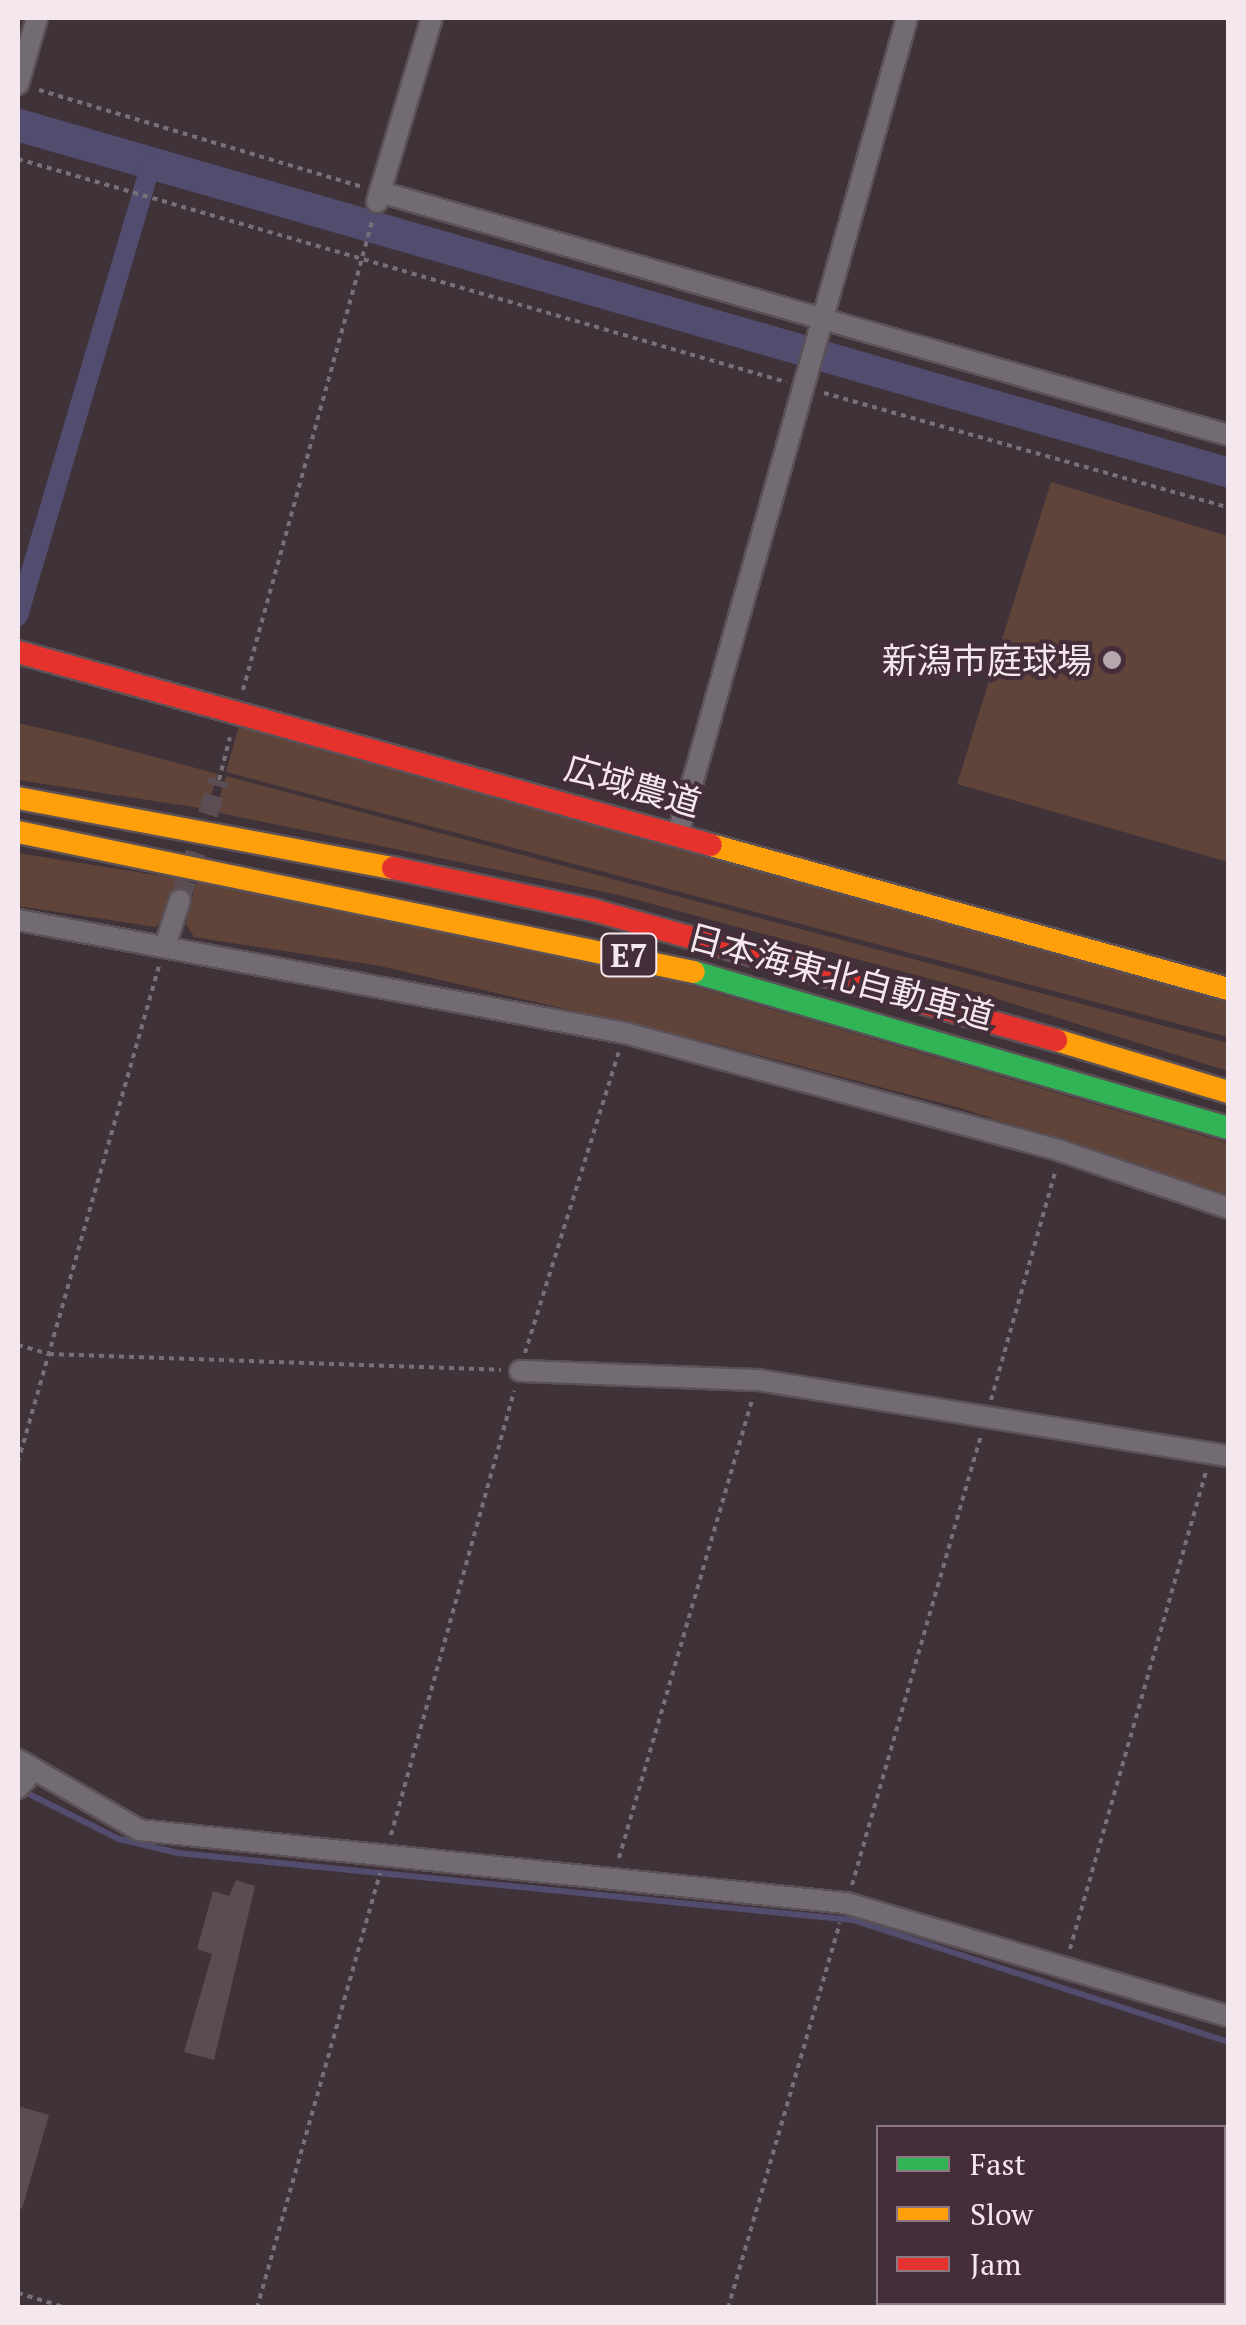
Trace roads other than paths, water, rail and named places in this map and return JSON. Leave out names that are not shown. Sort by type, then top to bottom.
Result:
[{"type":"main road","name":"広域農道","points":[[18,652],[1228,989]]},
{"type":"main road","name":"日本海東北自動車道","points":[[18,798],[248,837],[593,910],[912,995],[1228,1092]]},
{"type":"main road","name":"日本海東北自動車道","points":[[18,832],[578,942],[848,1012],[1228,1128]]},
{"type":"street","points":[[18,84],[38,18]]},
{"type":"street","points":[[432,18],[379,197],[1228,435]]},
{"type":"street","points":[[678,834],[907,18]]},
{"type":"street","points":[[166,942],[180,900]]},
{"type":"street","points":[[18,920],[166,942],[624,1033],[1061,1150],[1228,1208]]},
{"type":"street","points":[[520,1370],[758,1380],[1220,1455]]},
{"type":"street","points":[[18,1788],[25,1766],[139,1830],[846,1903],[1228,2016]]},
{"type":"waterway","points":[[18,616],[151,164]]},
{"type":"waterway","points":[[23,1791],[119,1839],[178,1853],[853,1920],[1228,2042]]},
{"type":"waterway","points":[[1226,2214],[1228,2206]]},
{"type":"tunnel","points":[[180,900],[219,780]]},
{"type":"place","name":"新潟市庭球場","points":[[1112,660]]}]
